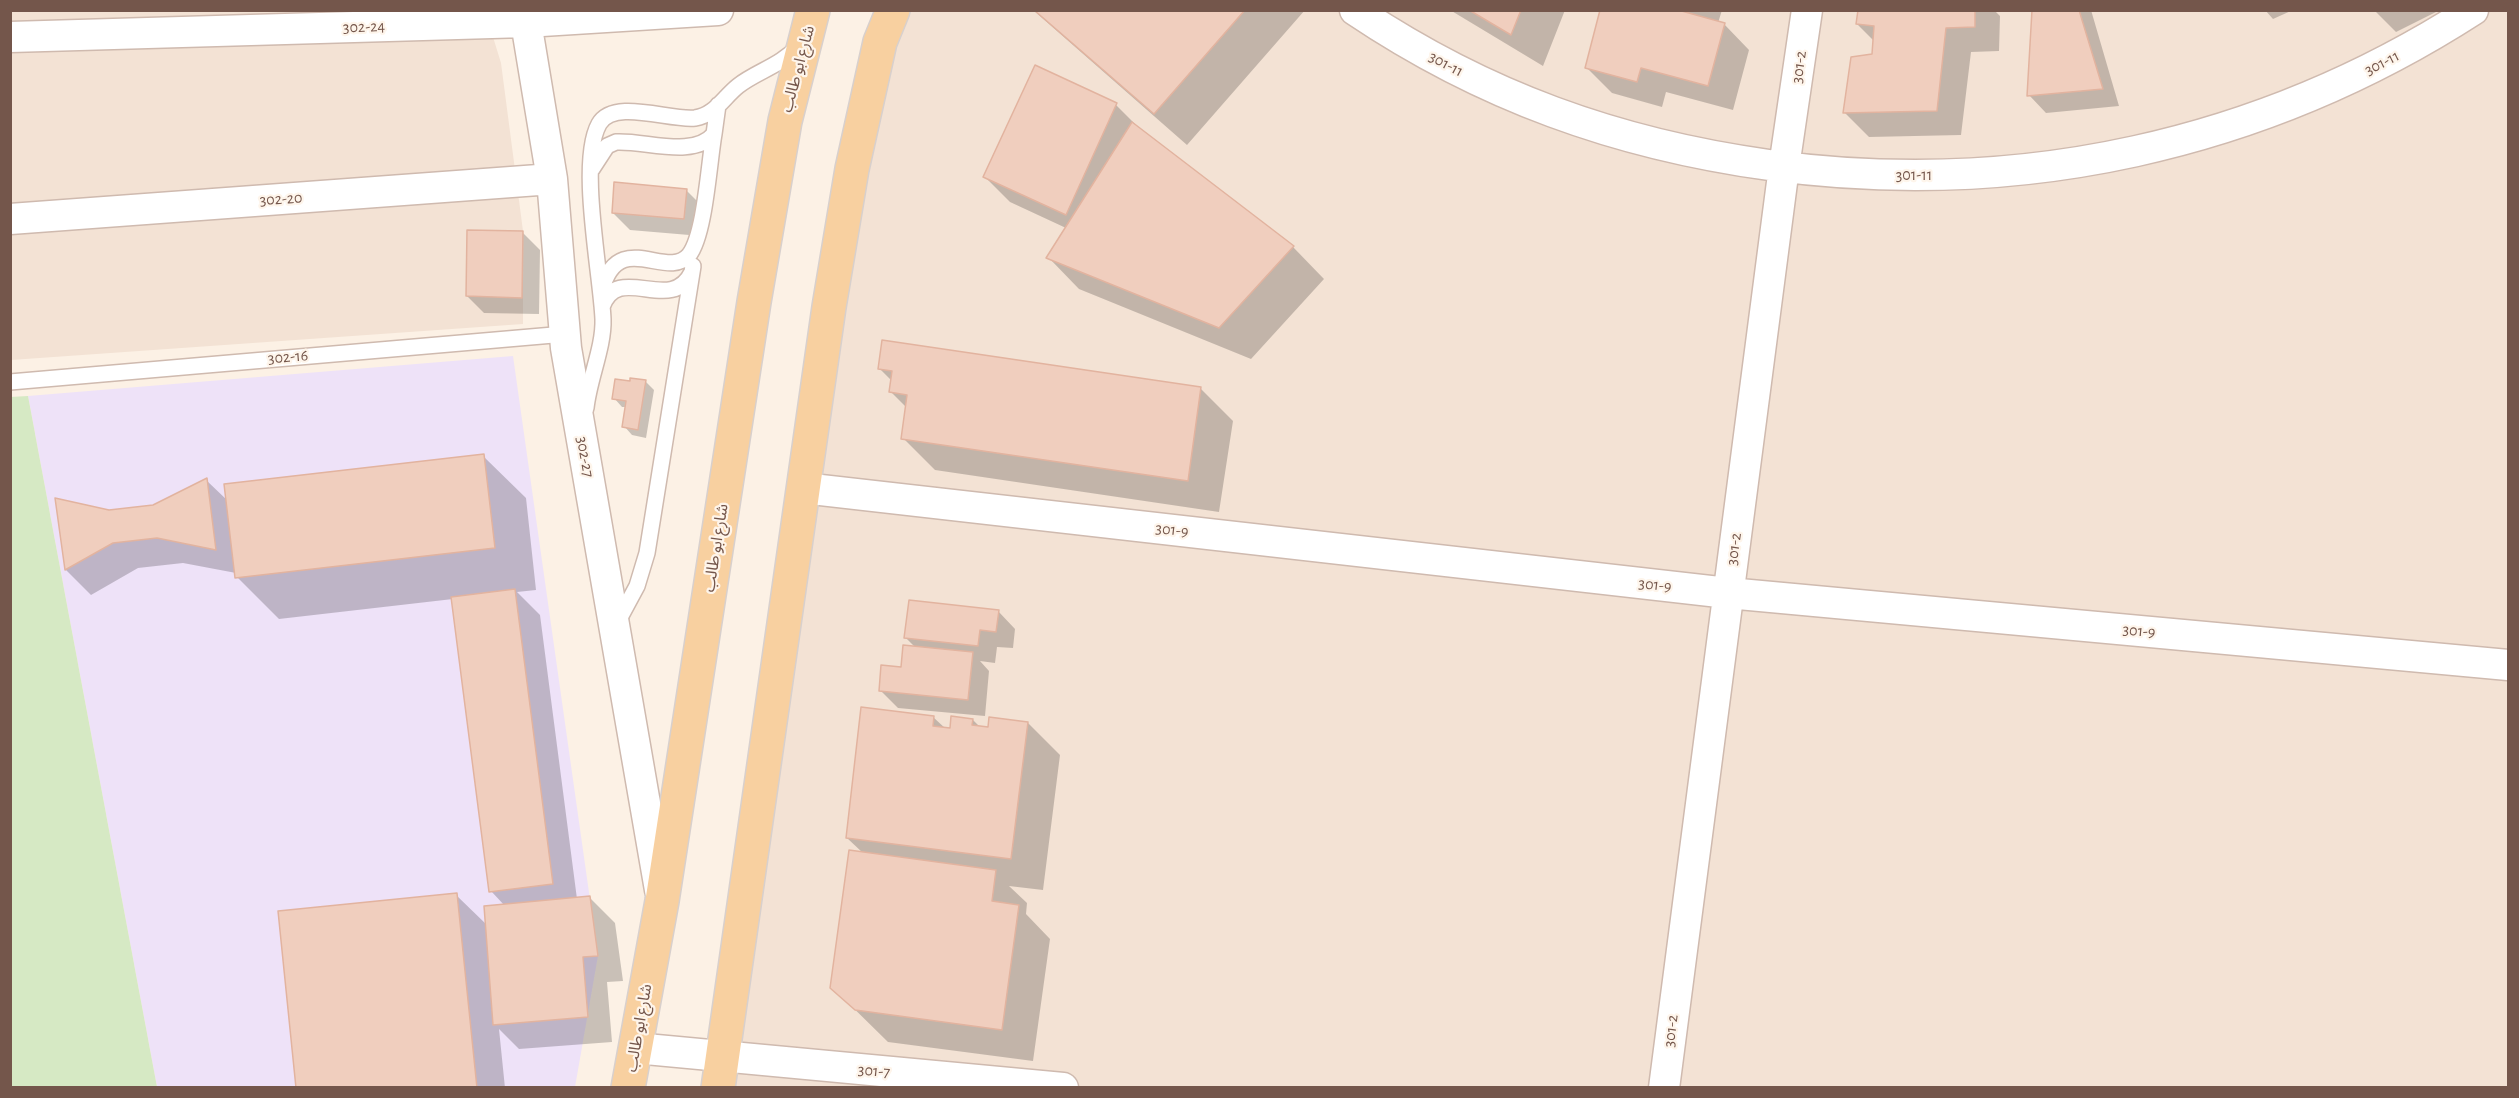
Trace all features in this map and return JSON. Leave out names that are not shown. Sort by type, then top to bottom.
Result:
[{"type":"main road","points":[[720,1072],[803,488],[852,169],[880,42],[893,10]]},
{"type":"main road","name":"شارع ابو طالب","points":[[628,1088],[662,901],[781,144],[811,19]]},
{"type":"street","name":"302-24","points":[[10,38],[718,10]]},
{"type":"street","name":"301-11","points":[[1355,10],[1391,35],[1452,68],[1515,98],[1580,123],[1647,143],[1715,157],[1784,167],[1871,175],[1979,175],[2044,169],[2141,151],[2235,125],[2296,103],[2368,70],[2437,34],[2473,10]]},
{"type":"street","name":"301-2","points":[[1664,1088],[1784,167],[1807,10]]},
{"type":"street","name":"302-27","points":[[525,16],[552,179],[565,334],[662,901]]},
{"type":"street","name":"302-20","points":[[10,219],[552,179]]},
{"type":"street","name":"301-9","points":[[803,488],[1728,593],[2508,665]]},
{"type":"street","name":"301-7","points":[[635,1048],[720,1072],[1063,1088]]},
{"type":"lane","points":[[583,448],[588,391],[601,337],[601,306],[590,174],[593,141],[601,121],[610,114],[619,112],[694,118],[711,113],[738,86],[789,56],[811,19]]},
{"type":"lane","points":[[614,628],[637,586],[647,553],[718,105]]},
{"type":"lane","points":[[590,174],[607,146],[616,142],[690,147],[703,144],[714,134]]},
{"type":"lane","points":[[601,306],[608,273],[619,261],[628,259],[682,261],[690,254],[698,237]]},
{"type":"lane","points":[[601,306],[611,292],[620,288],[678,290],[688,280],[693,266]]},
{"type":"lane","name":"302-16","points":[[10,382],[565,334]]},
{"type":"shaded area","points":[[11,11],[485,11],[501,63],[523,231],[523,324],[11,360]]},
{"type":"shaded area","points":[[893,11],[2508,11],[2508,1087],[721,1088]]},
{"type":"shaded area","points":[[513,356],[598,956],[575,1087],[157,1087],[28,396]]},
{"type":"green space","points":[[28,396],[157,1087],[11,1087],[10,397]]},
{"type":"building","points":[[1034,10],[1245,10],[1154,114]]},
{"type":"building","points":[[1469,10],[1521,10],[1511,35]]},
{"type":"building","points":[[1600,10],[1678,10],[1725,23],[1708,86],[1641,68],[1637,82],[1585,68]]},
{"type":"building","points":[[1858,10],[1975,10],[1975,27],[1946,28],[1937,111],[1843,113],[1851,57],[1872,54],[1874,26],[1856,24]]},
{"type":"building","points":[[2032,10],[2079,10],[2103,89],[2027,96]]},
{"type":"building","points":[[1035,65],[1117,103],[1066,215],[983,177]]},
{"type":"building","points":[[1132,122],[1294,246],[1219,328],[1046,258]]},
{"type":"building","points":[[614,182],[687,189],[684,219],[612,213]]},
{"type":"building","points":[[467,230],[523,231],[522,298],[466,296]]},
{"type":"building","points":[[882,340],[1201,387],[1188,481],[901,439],[907,395],[889,392],[892,371],[878,369]]},
{"type":"building","points":[[630,378],[646,380],[638,430],[622,427],[626,401],[612,399],[615,379],[630,381]]},
{"type":"building","points":[[484,454],[495,548],[235,578],[224,484]]},
{"type":"building","points":[[207,478],[216,550],[157,538],[113,543],[65,570],[55,498],[109,510],[153,505]]},
{"type":"building","points":[[515,589],[553,884],[489,892],[451,597]]},
{"type":"building","points":[[909,600],[999,610],[996,632],[980,630],[978,646],[904,638]]},
{"type":"building","points":[[903,645],[973,652],[968,700],[879,691],[881,665],[901,667]]},
{"type":"building","points":[[861,707],[934,716],[933,726],[950,728],[951,716],[973,719],[972,725],[988,727],[989,717],[1028,722],[1011,859],[846,838]]},
{"type":"building","points":[[849,850],[996,870],[992,901],[1019,905],[1002,1030],[855,1010],[830,988]]},
{"type":"building","points":[[457,893],[477,1088],[296,1088],[278,911]]},
{"type":"building","points":[[590,896],[598,956],[583,957],[588,1017],[493,1025],[484,906]]}]
